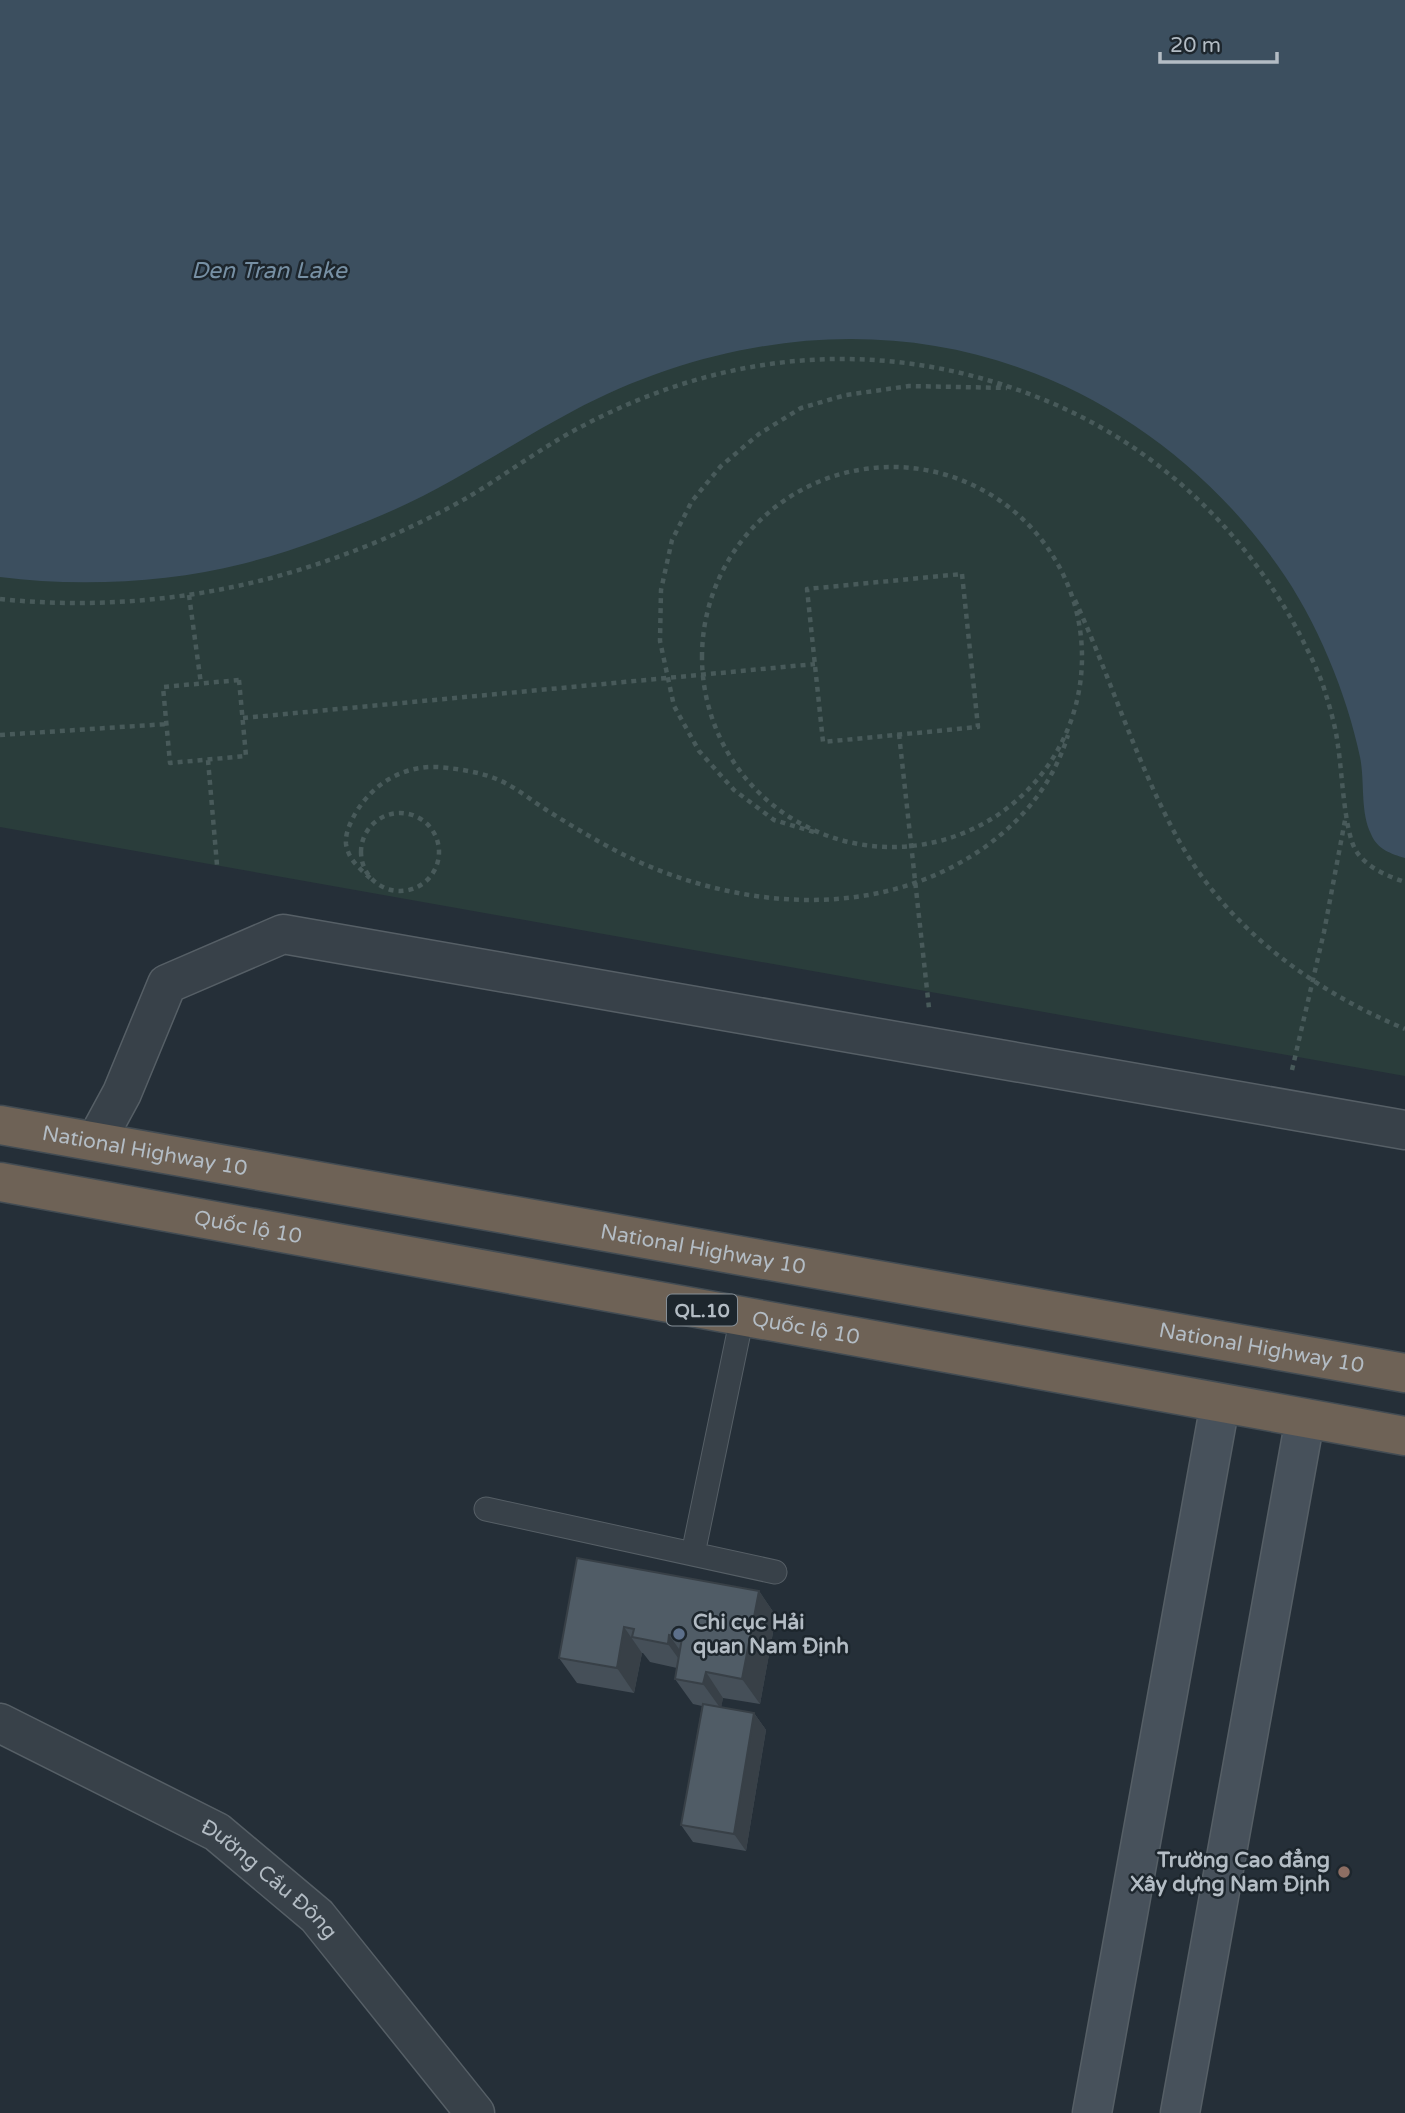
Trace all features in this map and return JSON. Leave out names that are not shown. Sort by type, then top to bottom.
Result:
[{"type":"highway","name":"National Highway 10","points":[[0,1125],[1405,1373]]},
{"type":"highway","name":"Quốc lộ 10","points":[[0,1182],[1405,1436]]},
{"type":"street","points":[[96,1141],[122,1093],[167,984],[283,934],[1405,1130]]},
{"type":"street","points":[[1092,2113],[1220,1404]]},
{"type":"street","points":[[1180,2113],[1305,1419]]},
{"type":"street","name":"Đường Cầu Đông","points":[[0,1723],[217,1832],[317,1916],[475,2113]]},
{"type":"lane","points":[[693,1554],[742,1317]]},
{"type":"lane","points":[[486,1509],[775,1572]]},
{"type":"path","points":[[0,599],[91,604],[150,601],[282,576],[346,554],[467,497],[568,434],[616,410],[671,389],[735,369],[798,359],[858,358],[925,365],[980,377],[1088,420],[1137,450],[1221,521],[1279,595],[1324,688],[1338,740],[1346,811],[1355,849],[1372,867],[1405,882]]},
{"type":"path","points":[[1012,388],[909,386],[846,395],[801,408],[759,434],[721,466],[692,501],[672,540],[661,590],[660,641],[674,706],[699,751],[734,790],[774,820],[871,846],[911,846],[959,835],[999,815],[1032,786],[1059,750],[1075,709]]},
{"type":"path","points":[[828,836],[788,817],[754,789],[727,754],[709,713],[702,675],[703,626],[715,585],[736,546],[765,513],[802,489],[843,473],[886,467],[931,471],[974,485],[1011,509],[1042,541],[1066,579],[1101,658],[1132,742],[1178,839],[1235,917],[1270,950],[1313,981],[1363,1011],[1405,1029]]},
{"type":"path","points":[[962,574],[978,727],[899,734],[823,742],[807,589],[962,574]]},
{"type":"path","points":[[370,878],[360,854],[362,842],[376,820],[401,812],[413,814],[433,830],[439,842],[437,868],[419,887],[393,891],[380,886],[370,878],[357,867],[346,845],[347,831],[353,818],[372,791],[388,779],[425,767],[444,767],[500,780],[573,827],[625,856],[670,874],[767,898],[827,901],[889,891],[958,864],[1009,830],[1030,809],[1048,782],[1064,746],[1075,709],[1083,666],[1079,621],[1066,579]]},
{"type":"path","points":[[189,595],[201,684]]},
{"type":"path","points":[[243,718],[815,664]]},
{"type":"path","points":[[239,680],[243,718],[246,756],[170,763],[163,687],[239,680]]},
{"type":"path","points":[[0,735],[167,724]]},
{"type":"path","points":[[899,734],[934,1049]]},
{"type":"path","points":[[208,760],[217,865]]},
{"type":"path","points":[[1283,1108],[1313,981],[1346,811]]},
{"type":"green space","points":[[0,0],[1405,0],[1405,1076],[0,827]]},
{"type":"water","name":"Den Tran Lake","points":[[0,0],[1405,0],[1405,858],[1381,847],[1371,834],[1365,816],[1360,757],[1347,708],[1305,609],[1278,566],[1226,502],[1164,447],[1095,401],[1020,368],[964,352],[907,342],[850,339],[792,342],[736,351],[680,366],[625,386],[573,411],[407,504],[278,554],[213,570],[153,579],[59,582],[0,577]]},
{"type":"building","name":"Chi cục Hải quan Nam Định","points":[[577,1558],[759,1591],[742,1679],[706,1672],[703,1684],[675,1679],[682,1638],[669,1635],[668,1644],[632,1637],[634,1629],[624,1627],[617,1668],[559,1658]]},
{"type":"building","points":[[703,1704],[754,1713],[734,1834],[681,1825]]},
{"type":"place","name":"Chi cục Hải quan Nam Định","points":[[679,1634]]},
{"type":"place","name":"Trường Cao đẳng Xây dựng Nam Định","points":[[1344,1872]]}]
